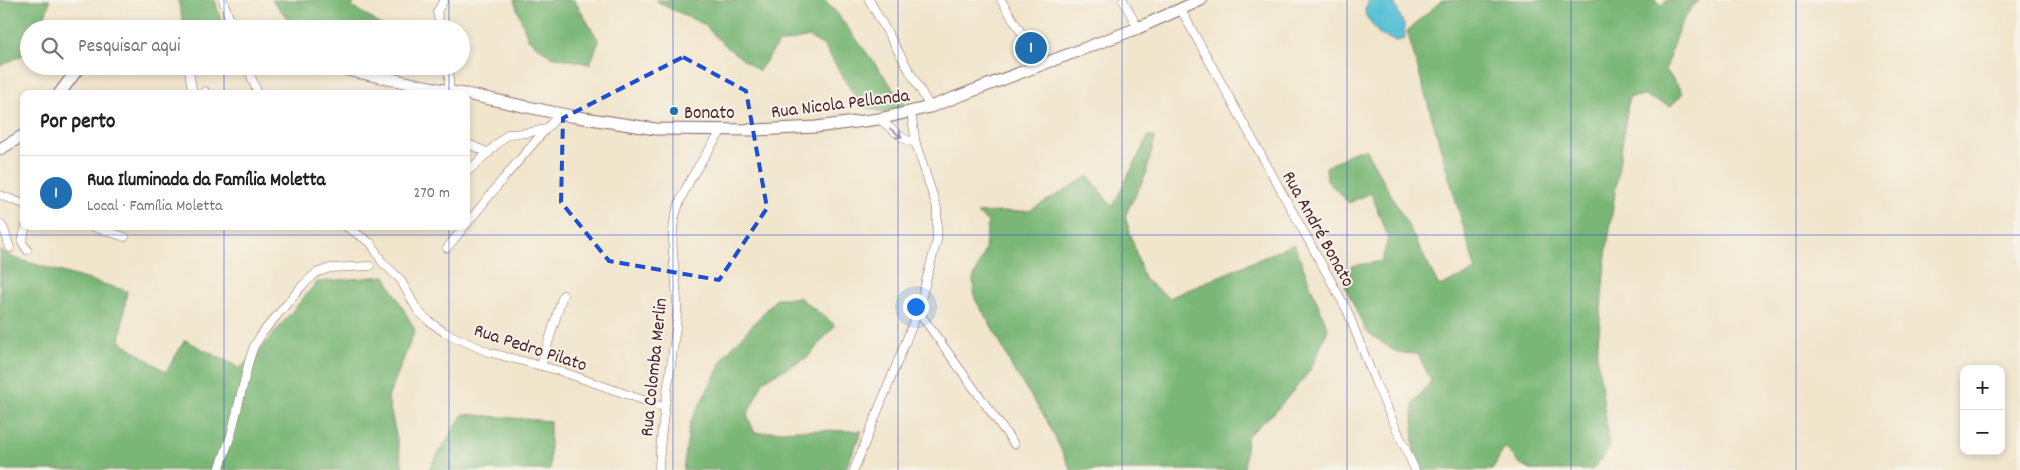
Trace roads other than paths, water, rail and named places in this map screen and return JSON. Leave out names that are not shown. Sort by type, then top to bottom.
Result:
[{"type":"main road","name":"Rua Nicola Pellanda","points":[[470,95],[561,114],[656,129],[722,130],[816,127],[879,119],[930,107],[1042,66],[1138,28],[1201,0]]},
{"type":"main road","points":[[62,90],[73,75]]},
{"type":"main road","name":"Rua Nicola Pellanda","points":[[364,75],[419,89],[434,90]]},
{"type":"main road","points":[[0,149],[20,136]]},
{"type":"street","points":[[223,0],[230,20]]},
{"type":"street","points":[[439,20],[438,12],[444,0]]},
{"type":"street","points":[[870,0],[930,107]]},
{"type":"street","points":[[1001,0],[1042,66]]},
{"type":"street","points":[[1122,0],[1138,28]]},
{"type":"street","name":"Rua André Bonato","points":[[1180,10],[1347,310],[1376,384],[1415,470]]},
{"type":"street","points":[[190,75],[193,90]]},
{"type":"street","points":[[251,75],[256,90]]},
{"type":"street","points":[[449,75],[449,90]]},
{"type":"street","points":[[854,470],[918,311],[938,240],[937,208],[916,144],[911,112]]},
{"type":"street","points":[[470,221],[502,179],[561,114]]},
{"type":"street","points":[[879,119],[903,138],[916,144]]},
{"type":"street","points":[[470,170],[508,134],[546,129]]},
{"type":"street","name":"Rua Colomba Merlin","points":[[659,470],[664,407],[677,316],[678,295],[673,234],[676,214],[689,182],[722,130]]},
{"type":"street","points":[[470,145],[489,153]]},
{"type":"street","points":[[0,194],[20,202]]},
{"type":"street","points":[[0,224],[4,229],[10,248]]},
{"type":"street","points":[[25,230],[22,242],[27,250]]},
{"type":"street","points":[[103,230],[125,237]]},
{"type":"street","name":"Rua Pedro Pilato","points":[[350,230],[370,243],[382,262],[400,279],[418,311],[430,322],[455,338],[479,348],[560,371],[664,407]]},
{"type":"street","points":[[447,248],[463,230]]},
{"type":"street","points":[[219,470],[231,435],[252,351],[263,332],[302,286],[316,273],[330,268],[370,266]]},
{"type":"street","points":[[541,366],[563,295]]},
{"type":"street","points":[[918,311],[1014,444]]},
{"type":"water","points":[[1369,0],[1393,0],[1404,25],[1405,39],[1395,41],[1380,35],[1366,16],[1365,9]]},
{"type":"place","name":"Rua Iluminada da Família Moletta","points":[[1031,48]]},
{"type":"place","name":"Bonato","points":[[674,111]]}]
